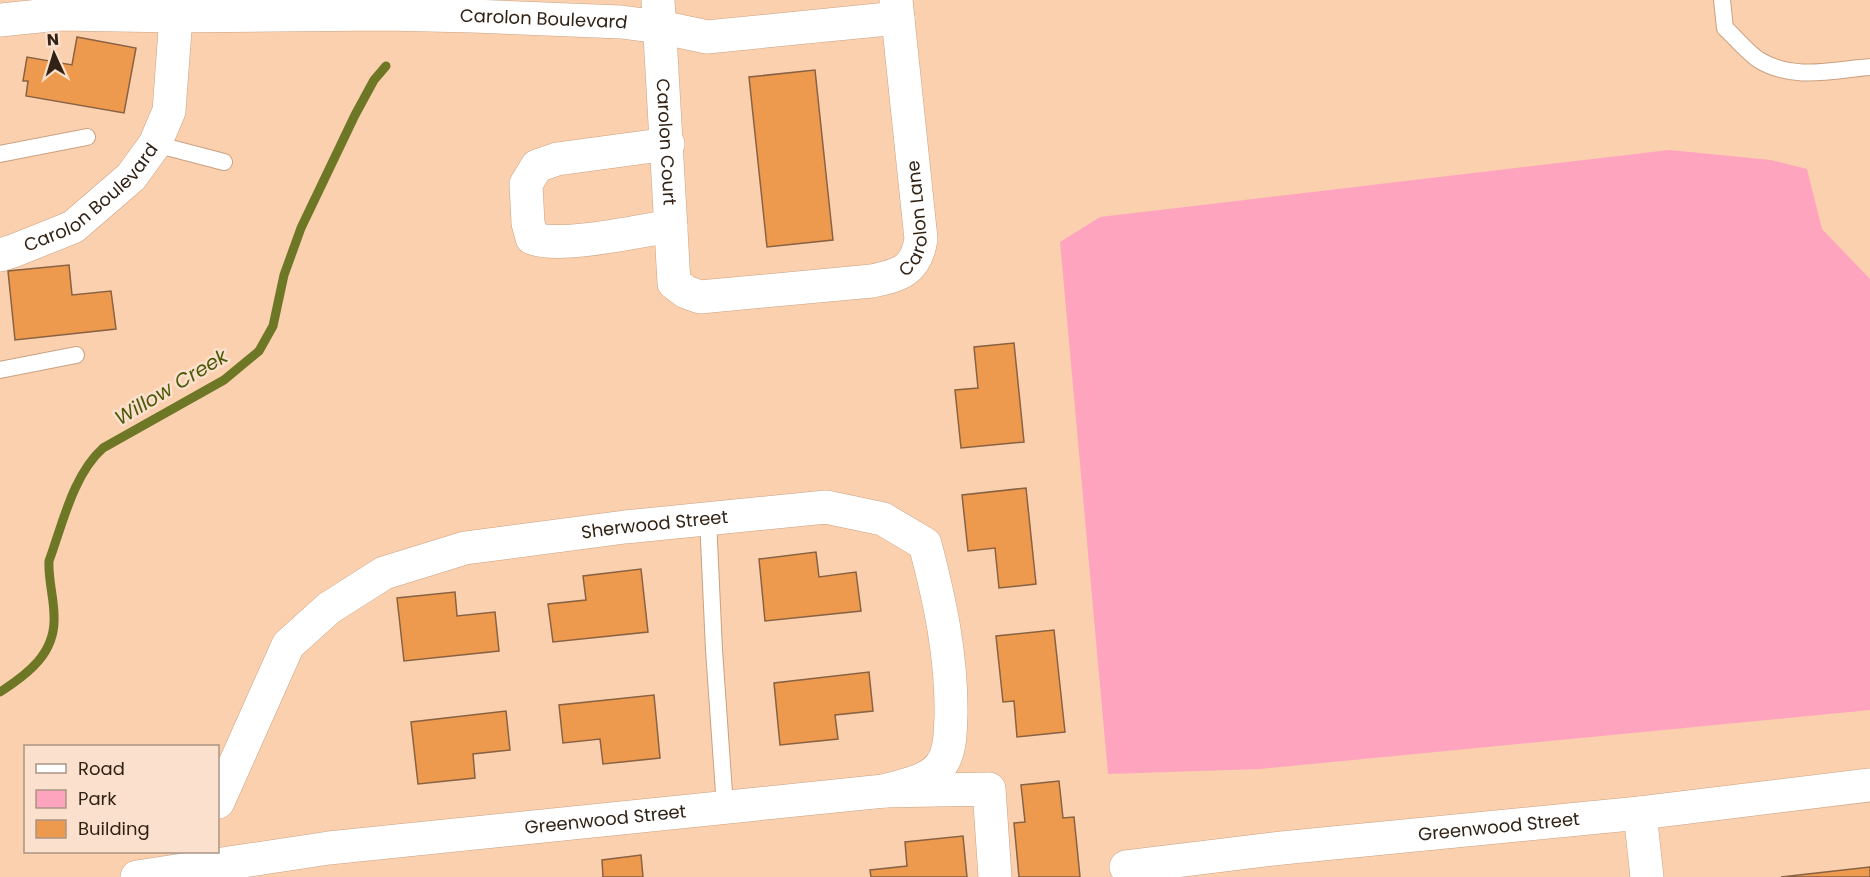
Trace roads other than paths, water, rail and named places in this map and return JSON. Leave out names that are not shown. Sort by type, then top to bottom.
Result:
[{"type":"street","name":"Carolon Boulevard","points":[[0,20],[58,7],[176,16],[234,8],[621,22],[659,14],[707,37],[897,9]]},
{"type":"street","name":"Carolon Lane","points":[[674,283],[686,292],[700,297],[872,281],[894,276],[913,265],[919,254],[921,239],[897,9]]},
{"type":"street","name":"Carolon Court","points":[[659,14],[674,283]]},
{"type":"street","name":"Carolon Boulevard","points":[[0,255],[73,227],[131,177],[155,144],[169,111],[176,16]]},
{"type":"street","points":[[668,144],[557,159],[537,166],[526,184],[528,223],[532,238],[542,242],[561,242],[671,226]]},
{"type":"street","name":"Sherwood Street","points":[[219,800],[288,645],[329,608],[384,573],[465,548],[625,527],[826,507],[883,519],[925,544],[939,596],[952,681],[950,741],[941,765],[922,779],[884,791]]},
{"type":"street","name":"Greenwood Street","points":[[1126,867],[1283,863],[1640,813],[1870,785]]},
{"type":"street","name":"Greenwood Street","points":[[137,877],[181,862],[884,791],[989,789],[995,877]]},
{"type":"street","points":[[1640,813],[1647,877]]},
{"type":"lane","points":[[1722,0],[1725,28],[1758,59],[1768,64],[1787,72],[1818,72],[1870,67]]},
{"type":"lane","points":[[0,154],[87,137]]},
{"type":"lane","points":[[155,144],[224,162]]},
{"type":"lane","points":[[0,370],[76,355]]},
{"type":"lane","points":[[708,519],[725,807]]},
{"type":"waterway","name":"Willow Creek","points":[[0,692],[30,670],[45,652],[50,641],[54,616],[49,561],[70,500],[84,472],[103,448],[224,380],[259,351],[273,326],[284,275],[301,228],[355,115],[374,80],[386,66]]}]
